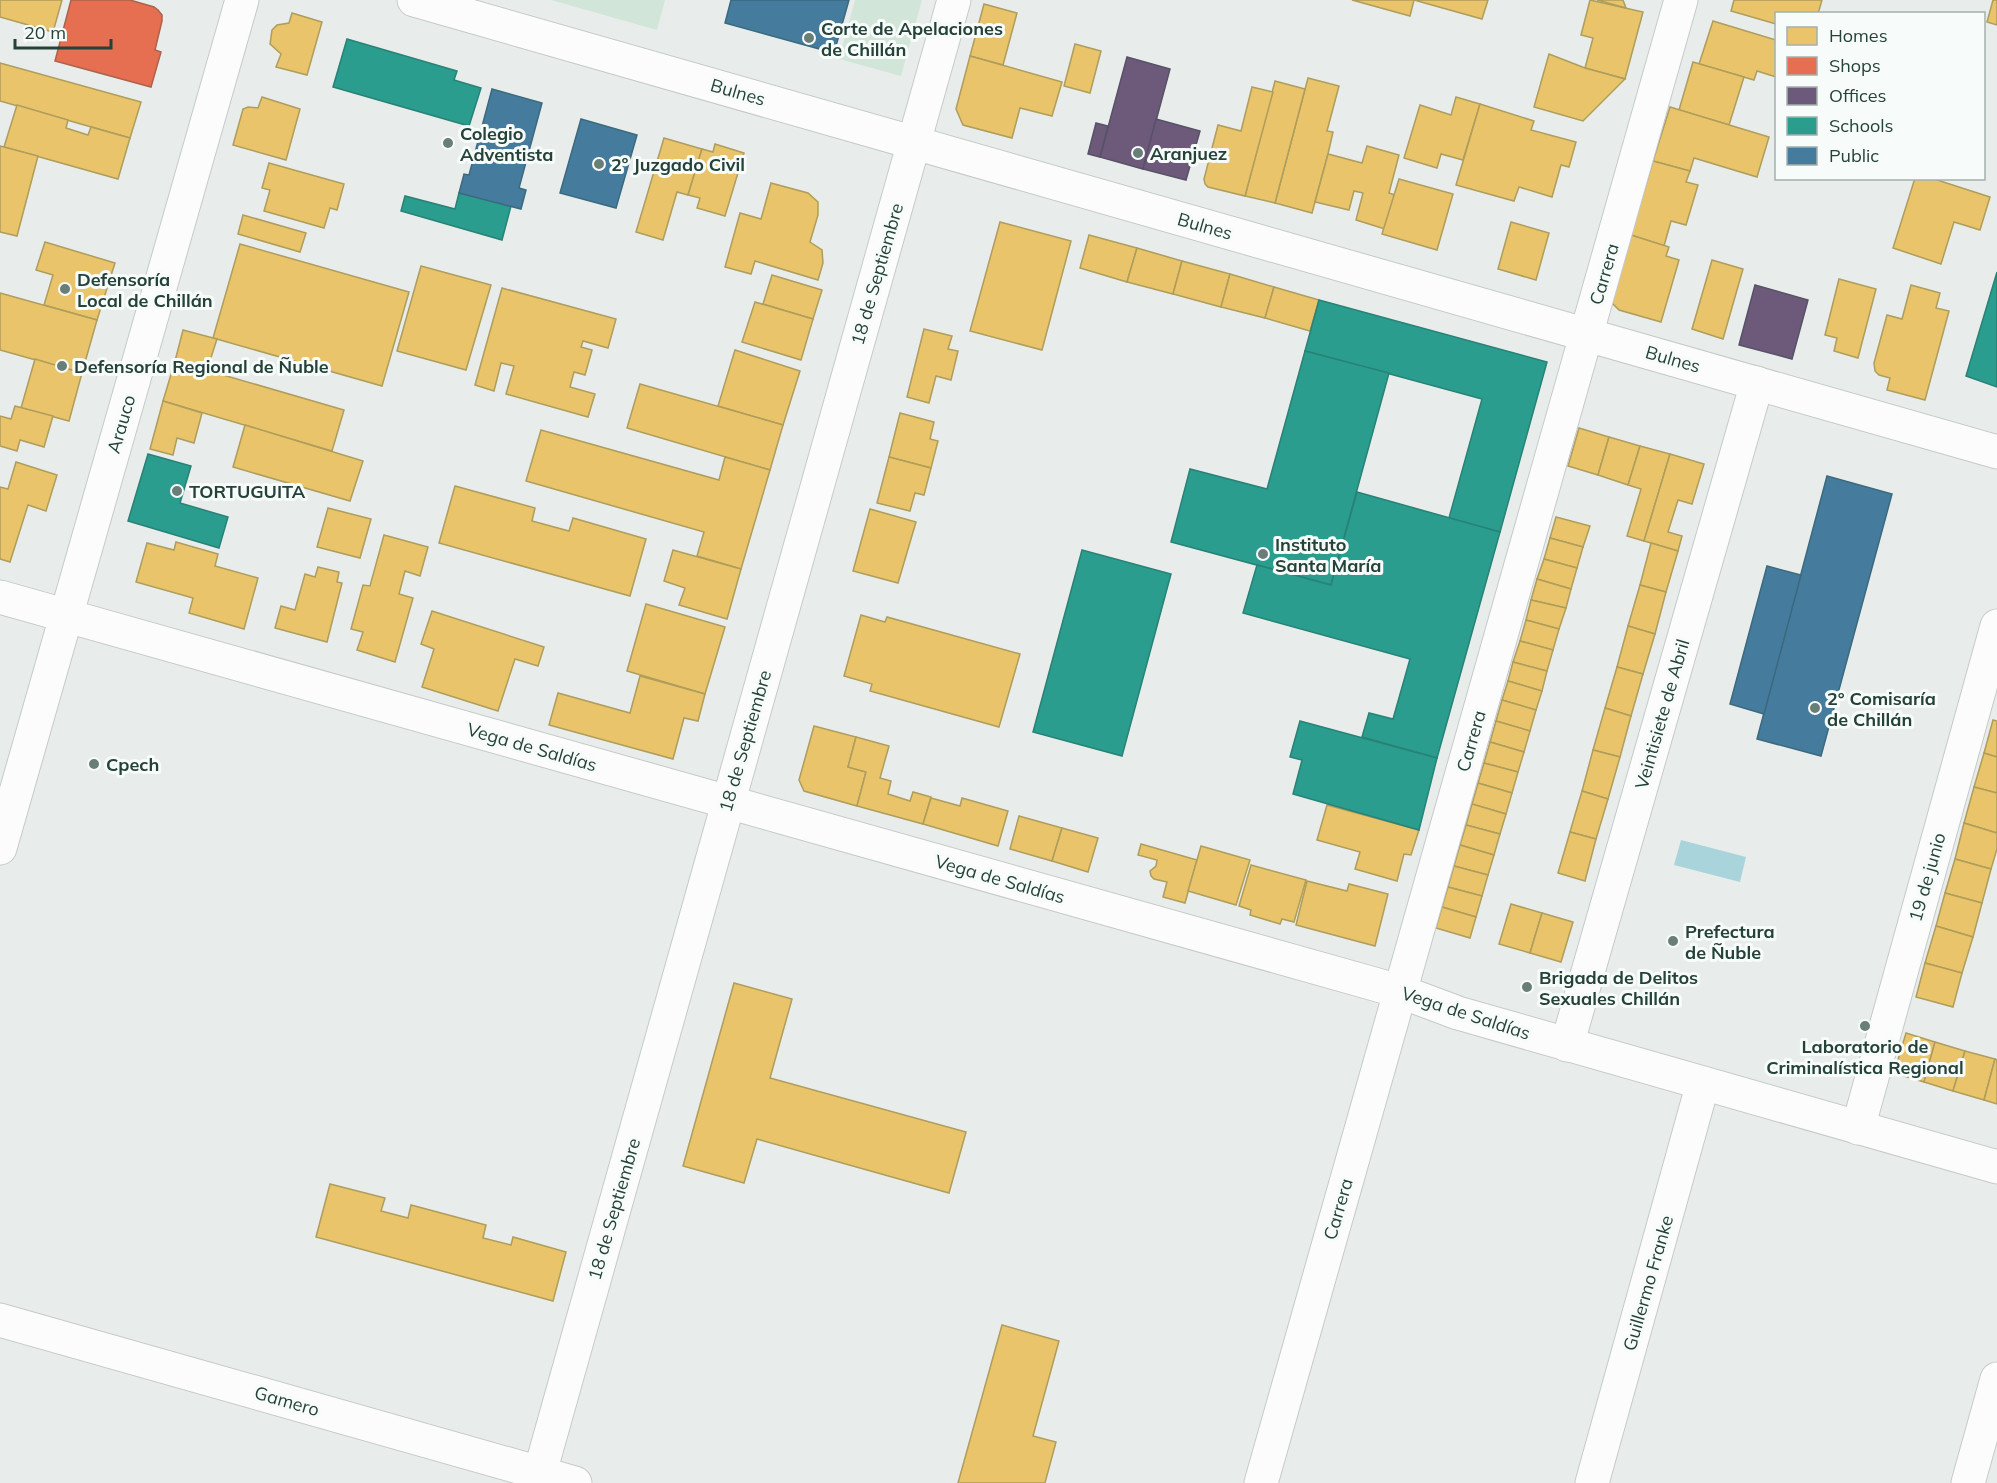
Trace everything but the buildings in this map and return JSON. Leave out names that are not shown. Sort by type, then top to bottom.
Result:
[{"type":"street","name":"Arauco","points":[[0,848],[242,0]]},
{"type":"street","name":"Bulnes","points":[[414,0],[1997,452]]},
{"type":"street","name":"18 de Septiembre","points":[[538,1478],[954,0]]},
{"type":"street","name":"Carrera","points":[[1261,1483],[1681,0]]},
{"type":"street","name":"Veintisiete de Abril","points":[[1567,1044],[1757,383]]},
{"type":"street","name":"Vega de Saldías","points":[[0,597],[1400,991],[1440,1008],[1997,1167]]},
{"type":"street","name":"19 de junio","points":[[1858,1128],[1997,626]]},
{"type":"street","name":"Guillermo Franke","points":[[1592,1483],[1703,1083]]},
{"type":"street","name":"Gamero","points":[[0,1320],[538,1478],[575,1483]]},
{"type":"street","points":[[1968,1483],[1997,1379]]},
{"type":"green space","points":[[551,0],[665,0],[657,30]]},
{"type":"green space","points":[[855,0],[922,0],[901,76],[839,59]]},
{"type":"water","points":[[1681,840],[1746,857],[1740,882],[1674,865]]},
{"type":"place","name":"Corte de Apelaciones de Chillán","points":[[809,38]]},
{"type":"place","name":"Colegio Adventista","points":[[448,143]]},
{"type":"place","name":"Aranjuez","points":[[1138,153]]},
{"type":"place","name":"2º Juzgado Civil","points":[[599,164]]},
{"type":"place","name":"Defensoría Local de Chillán","points":[[65,289]]},
{"type":"place","name":"Defensoría Regional de Ñuble","points":[[62,366]]},
{"type":"place","name":"TORTUGUITA","points":[[177,491]]},
{"type":"place","name":"Instituto Santa María","points":[[1263,554]]},
{"type":"place","name":"2° Comisaría de Chillán","points":[[1815,708]]},
{"type":"place","name":"Cpech","points":[[94,764]]},
{"type":"place","name":"Prefectura de Ñuble","points":[[1673,941]]},
{"type":"place","name":"Brigada de Delitos Sexuales Chillán","points":[[1527,987]]},
{"type":"place","name":"Laboratorio de Criminalística Regional","points":[[1865,1026]]}]
